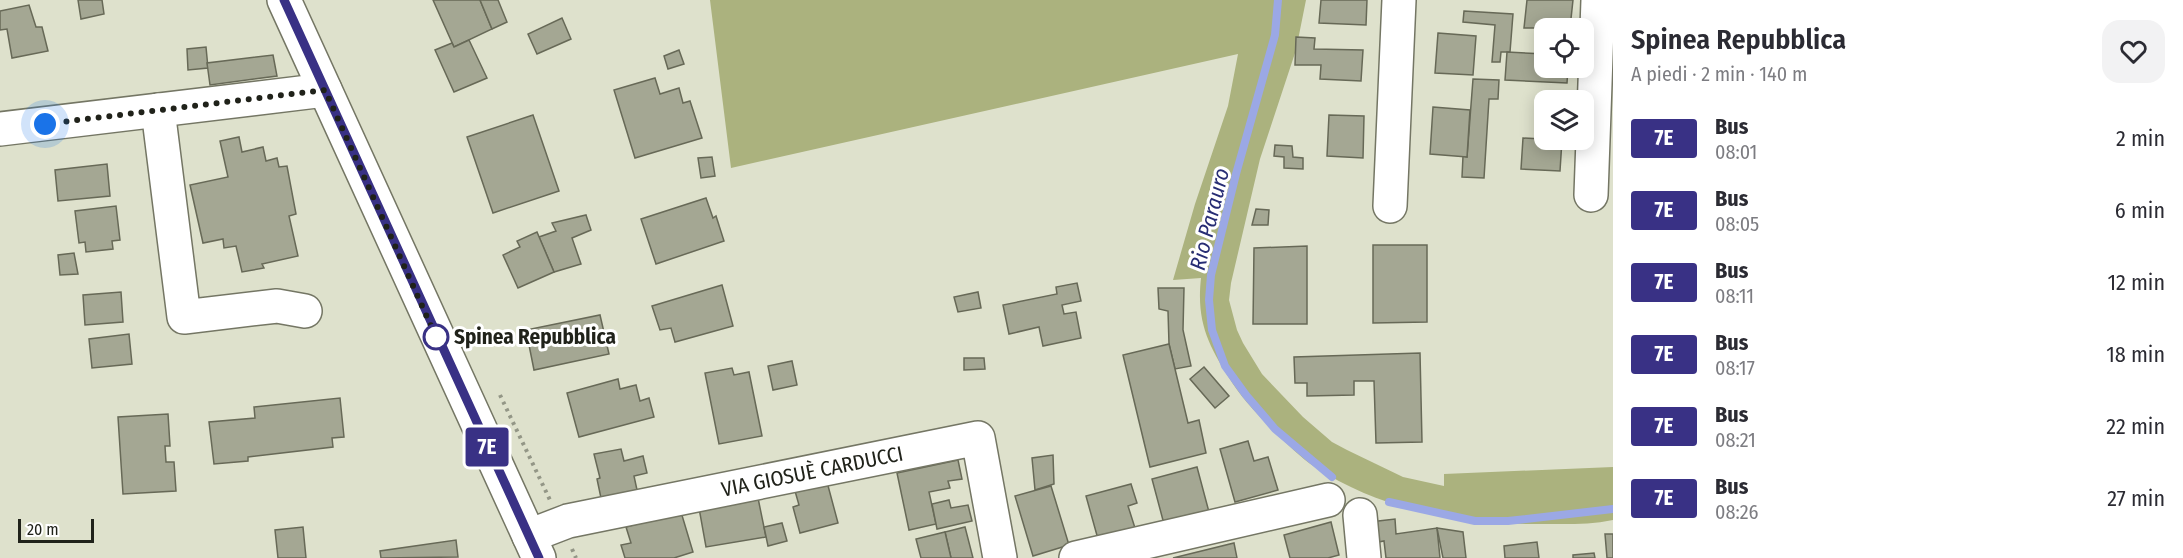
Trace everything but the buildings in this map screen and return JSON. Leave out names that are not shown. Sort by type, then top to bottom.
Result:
[{"type":"street","points":[[284,0],[534,547]]},
{"type":"street","points":[[1390,206],[1399,0]]},
{"type":"street","points":[[1591,195],[1598,0]]},
{"type":"street","points":[[0,129],[325,90]]},
{"type":"street","points":[[158,110],[184,317],[277,306],[305,311]]},
{"type":"street","name":"VIA GIOSUÈ CARDUCCI","points":[[534,547],[568,521],[978,438],[1000,558]]},
{"type":"street","points":[[1076,558],[1328,500]]},
{"type":"street","points":[[1360,515],[1364,558]]},
{"type":"green space","points":[[710,0],[1306,0],[1296,50],[1260,159],[1231,283],[1229,300],[1243,343],[1262,374],[1303,417],[1332,442],[1403,477],[1444,486],[1444,474],[1613,467],[1613,520],[1568,524],[1482,522],[1396,505],[1341,482],[1310,463],[1279,436],[1242,397],[1217,358],[1206,334],[1201,308],[1201,278],[1173,280],[1195,204],[1228,106],[1238,54],[731,168]]},
{"type":"waterway","name":"Rio Parauro","points":[[1278,0],[1275,35],[1236,174],[1211,275],[1209,300],[1212,330],[1225,366],[1246,395],[1275,429],[1332,477]]},
{"type":"waterway","name":"Rio Parauro","points":[[1389,502],[1475,521],[1508,521],[1613,509]]},
{"type":"bus line","name":"7E","points":[[284,0],[539,558]]},
{"type":"place","name":"Spinea Repubblica","points":[[436,337]]},
{"type":"route","points":[[45,124],[325,90],[436,337]]}]
